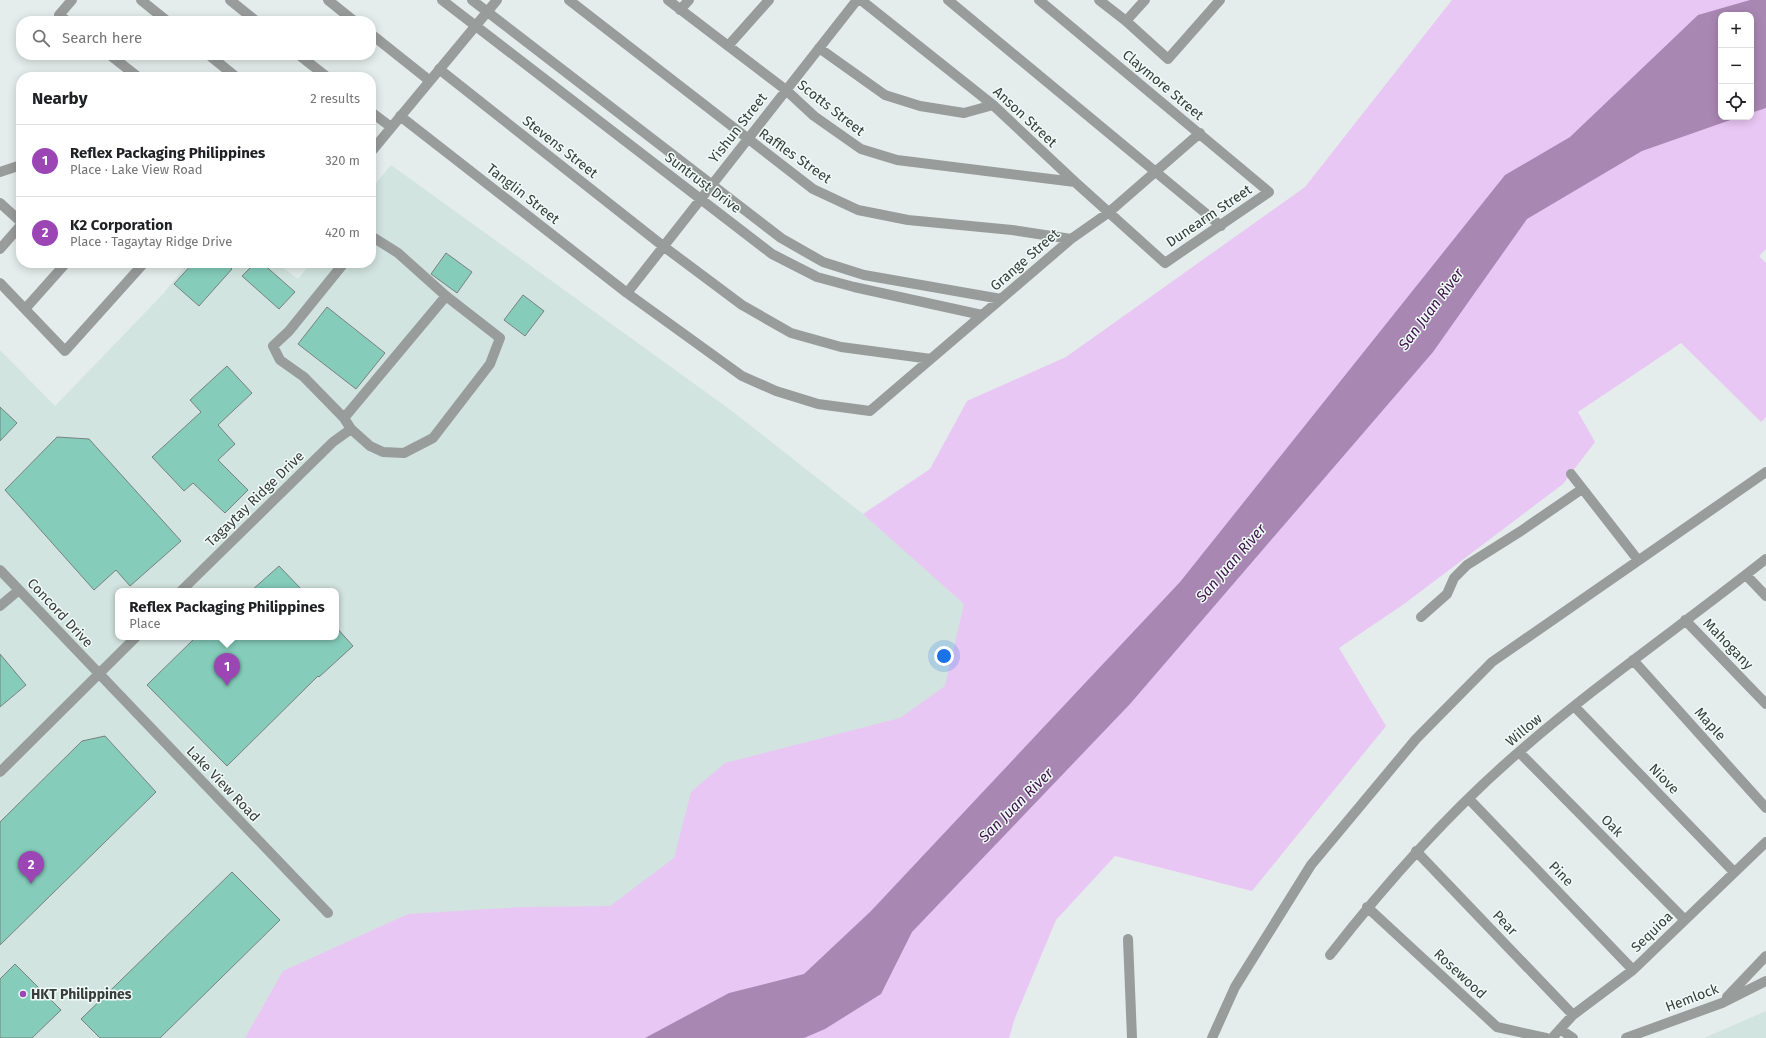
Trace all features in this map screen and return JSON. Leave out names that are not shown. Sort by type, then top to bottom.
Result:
[{"type":"street","points":[[64,16],[72,0]]},
{"type":"street","points":[[141,0],[161,16]]},
{"type":"street","points":[[230,0],[250,16]]},
{"type":"street","points":[[328,0],[348,16]]},
{"type":"street","name":"Suntrust Drive","points":[[442,0],[772,254],[817,277],[854,287],[982,315]]},
{"type":"street","name":"Suntrust Drive","points":[[472,0],[781,238],[823,262],[864,275],[1001,299]]},
{"type":"street","points":[[376,146],[497,0]]},
{"type":"street","name":"Raffles Street","points":[[569,0],[813,189],[858,210],[908,220],[1005,229],[1071,239]]},
{"type":"street","name":"Scotts Street","points":[[668,0],[786,90],[814,116],[861,149],[897,160],[1075,182]]},
{"type":"street","points":[[680,10],[689,0]]},
{"type":"street","points":[[728,46],[770,0]]},
{"type":"street","name":"Yishun Street","points":[[627,293],[857,0]]},
{"type":"street","name":"Anson Street","points":[[861,0],[993,105],[1108,213],[1165,262]]},
{"type":"street","points":[[948,0],[1221,226]]},
{"type":"street","name":"Claymore Street","points":[[1039,0],[1269,192]]},
{"type":"street","points":[[1099,0],[1126,21],[1168,59],[1220,0]]},
{"type":"street","points":[[1126,21],[1145,0]]},
{"type":"street","points":[[376,38],[430,81]]},
{"type":"street","points":[[819,48],[885,95],[920,106],[964,113],[993,105]]},
{"type":"street","points":[[116,60],[132,72]]},
{"type":"street","points":[[215,60],[230,72]]},
{"type":"street","points":[[305,60],[321,72]]},
{"type":"street","name":"Stevens Street","points":[[439,70],[663,246],[742,305],[791,333],[841,347],[931,359]]},
{"type":"street","points":[[376,116],[391,128]]},
{"type":"street","name":"Tanglin Street","points":[[400,116],[627,293],[742,376],[776,391],[818,404],[870,411]]},
{"type":"street","name":"Grange Street","points":[[870,411],[1071,239],[1108,213],[1200,133]]},
{"type":"street","points":[[0,172],[16,167]]},
{"type":"street","name":"Dunearm Street","points":[[1165,262],[1221,226],[1269,192]]},
{"type":"street","points":[[0,203],[16,218]]},
{"type":"street","points":[[0,249],[16,229]]},
{"type":"street","points":[[340,268],[289,331],[273,346],[280,360],[304,377],[344,418],[351,429],[370,446],[383,452],[404,453],[433,438],[490,364],[500,338],[446,296],[398,253],[376,239]]},
{"type":"street","points":[[25,309],[62,268]]},
{"type":"street","points":[[0,283],[65,351],[140,268]]},
{"type":"street","points":[[344,418],[446,296]]},
{"type":"street","name":"Tagaytay Ridge Drive","points":[[184,588],[333,442],[351,429]]},
{"type":"street","points":[[1212,1038],[1235,987],[1311,865],[1416,739],[1492,662],[1766,472]]},
{"type":"street","points":[[1571,474],[1638,560]]},
{"type":"street","points":[[1421,617],[1447,594],[1454,578],[1466,565],[1521,531],[1582,489]]},
{"type":"street","name":"Willow","points":[[1330,955],[1367,908],[1416,851],[1519,752],[1574,706],[1633,660],[1766,560]]},
{"type":"street","name":"Concord Drive","points":[[0,570],[99,675]]},
{"type":"street","points":[[1746,575],[1766,596]]},
{"type":"street","points":[[0,606],[19,590]]},
{"type":"street","name":"Mahogany","points":[[1686,620],[1766,704]]},
{"type":"street","points":[[0,772],[133,640]]},
{"type":"street","name":"Maple","points":[[1633,660],[1766,808]]},
{"type":"street","name":"Lake View Road","points":[[99,675],[328,913]]},
{"type":"street","name":"Niove","points":[[1574,706],[1734,872]]},
{"type":"street","name":"Oak","points":[[1519,752],[1685,920]]},
{"type":"street","name":"Pine","points":[[1469,799],[1633,970]]},
{"type":"street","name":"Sequioa","points":[[1552,1038],[1573,1015],[1633,970],[1766,842]]},
{"type":"street","name":"Pear","points":[[1416,851],[1573,1015]]},
{"type":"street","name":"Rosewood","points":[[1367,908],[1497,1027],[1546,1038]]},
{"type":"street","points":[[1128,939],[1132,1038]]},
{"type":"street","points":[[1722,1003],[1766,956]]},
{"type":"street","name":"Hemlock","points":[[1626,1038],[1722,1003],[1766,981]]},
{"type":"street","points":[[1560,1029],[1573,1038]]},
{"type":"shaded area","points":[[1452,0],[1766,0],[1766,249],[1759,256],[1766,263],[1766,417],[1761,422],[1681,343],[1578,412],[1595,442],[1563,484],[1404,604],[1339,648],[1386,726],[1252,891],[1115,856],[1056,920],[1015,1018],[1009,1038],[245,1038],[283,971],[408,914],[524,907],[610,906],[674,858],[691,792],[725,763],[900,718],[945,686],[964,604],[863,514],[930,469],[967,401],[1066,357],[1305,187]]},
{"type":"shaded area","points":[[391,165],[732,411],[863,514],[1024,636],[905,1038],[0,1038],[0,350],[55,406],[163,294],[184,268],[284,268],[298,279],[307,268],[376,268],[376,183]]},
{"type":"shaded area","points":[[1766,1011],[1766,1038],[1704,1038]]},
{"type":"water","name":"San Juan River","points":[[1750,0],[1766,0],[1766,108],[1754,112],[1754,12],[1718,12],[1718,120],[1730,120],[1642,151],[1527,219],[1433,352],[1130,704],[912,932],[881,994],[825,1029],[804,1038],[645,1038],[729,993],[804,974],[871,911],[1180,582],[1505,175],[1570,137],[1698,15]]},
{"type":"building","points":[[446,253],[472,272],[457,293],[431,274]]},
{"type":"building","points":[[188,268],[232,269],[199,306],[174,284]]},
{"type":"building","points":[[250,268],[268,268],[295,292],[279,309],[242,276]]},
{"type":"building","points":[[523,295],[544,311],[525,336],[504,320]]},
{"type":"building","points":[[327,307],[385,353],[356,389],[298,344]]},
{"type":"building","points":[[227,366],[252,393],[218,425],[235,444],[218,460],[248,490],[225,513],[193,483],[184,491],[152,457],[201,412],[190,400]]},
{"type":"building","points":[[0,407],[17,423],[0,441]]},
{"type":"building","points":[[57,437],[89,439],[181,541],[130,586],[116,570],[94,590],[5,490]]},
{"type":"building","points":[[279,566],[300,588],[254,588]]},
{"type":"building","points":[[339,630],[353,646],[319,677],[318,676],[227,766],[147,685],[193,640],[339,640]]},
{"type":"building","points":[[0,654],[26,685],[0,707]]},
{"type":"building","points":[[105,736],[156,792],[0,945],[0,822],[82,741]]},
{"type":"building","points":[[232,872],[280,920],[160,1038],[100,1038],[81,1019]]},
{"type":"building","name":"HKT Philippines","points":[[15,964],[61,1010],[32,1038],[0,1038],[0,979]]},
{"type":"place","name":"Reflex Packaging Philippines","points":[[227,686]]},
{"type":"place","name":"K2 Corporation","points":[[31,884]]},
{"type":"place","name":"HKT Philippines","points":[[23,994]]}]
